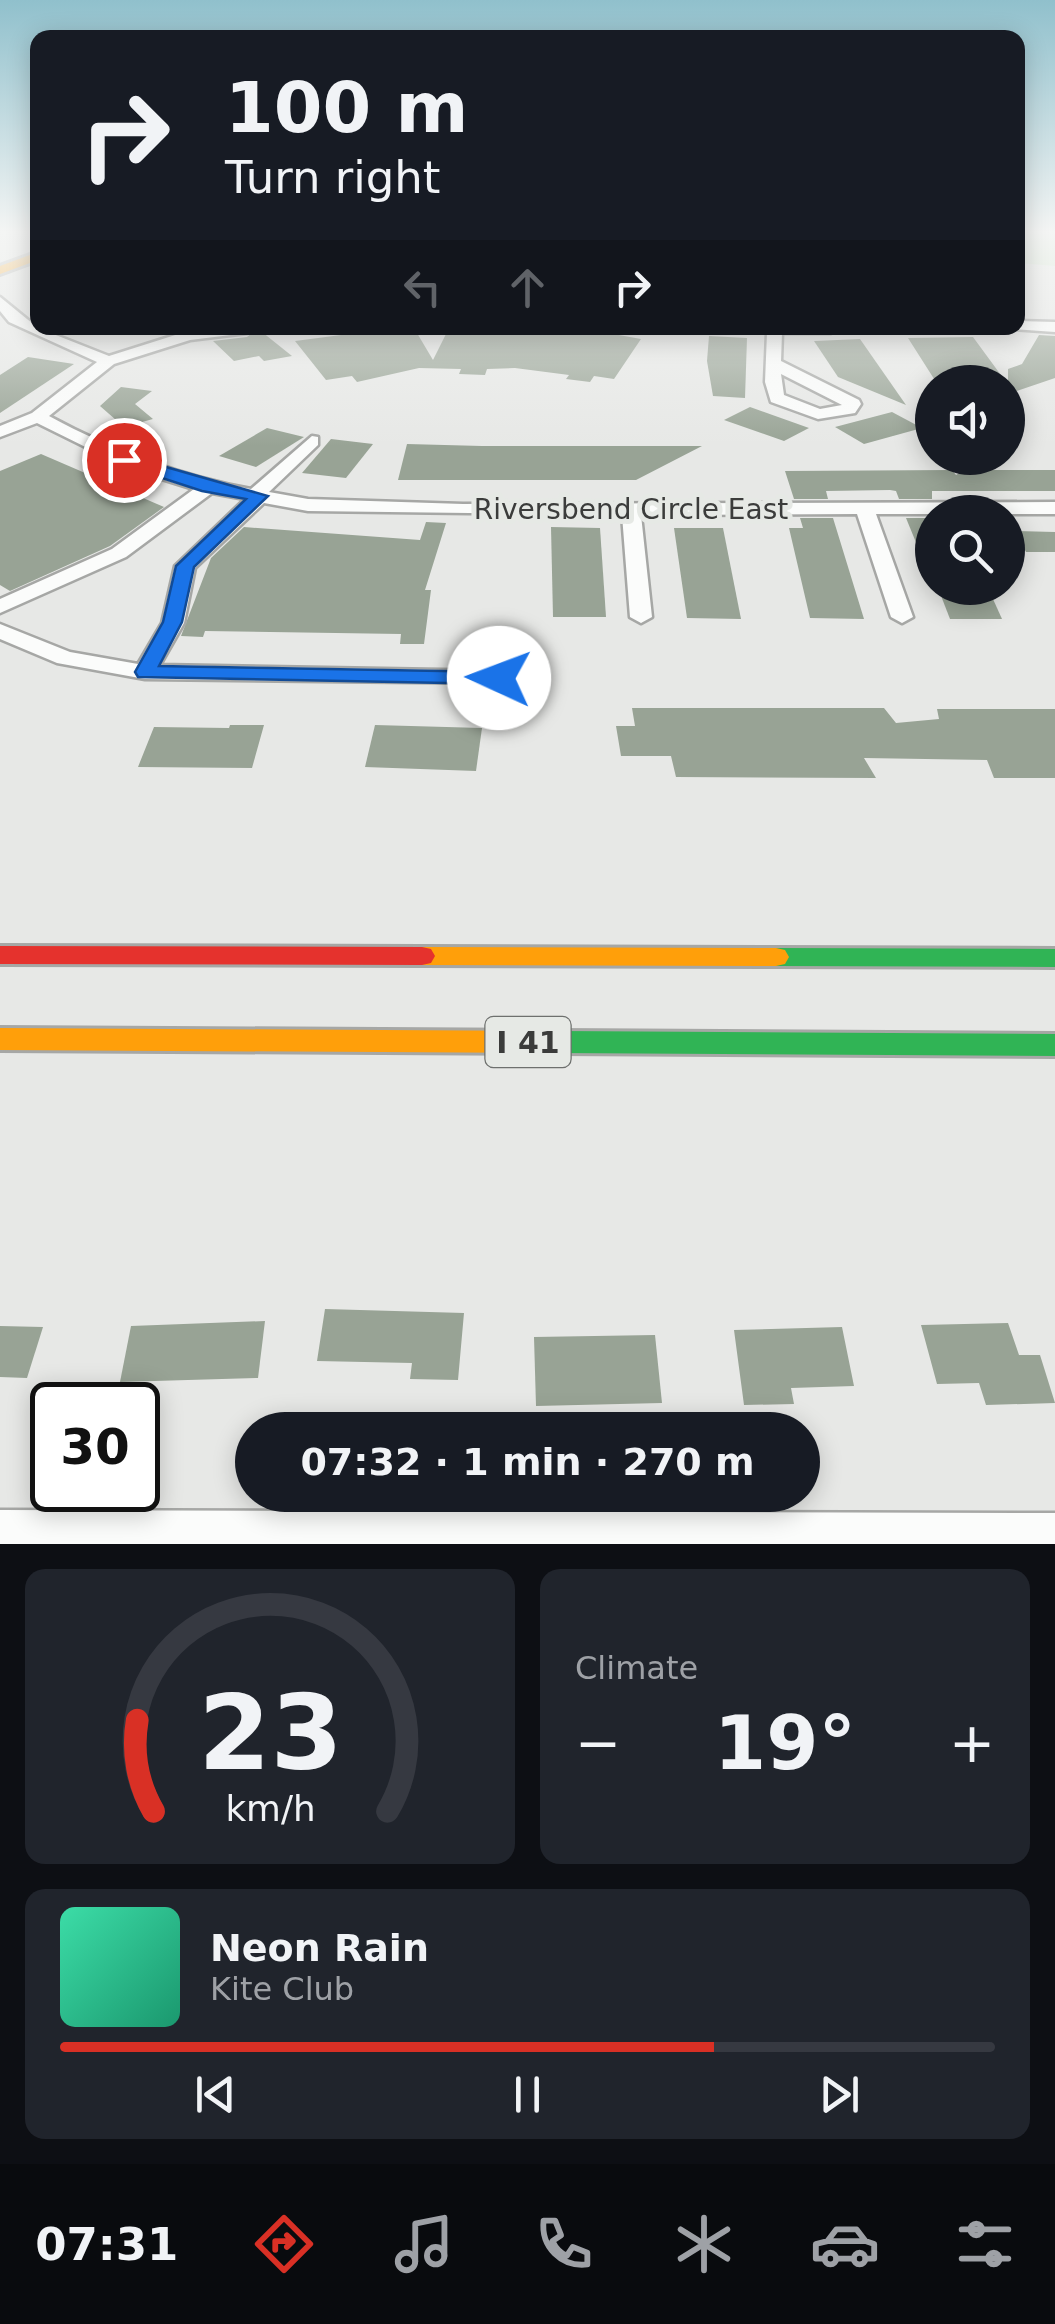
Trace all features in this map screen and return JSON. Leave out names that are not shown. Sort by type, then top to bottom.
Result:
[{"type":"main road","points":[[0,955],[1055,958]]},
{"type":"main road","name":"I 41","points":[[0,1040],[1055,1045]]},
{"type":"street","points":[[0,302],[14,319],[30,326]]},
{"type":"street","points":[[1025,326],[1055,328]]},
{"type":"street","points":[[50,335],[108,361]]},
{"type":"street","points":[[0,432],[38,416],[108,361],[195,335]]},
{"type":"street","points":[[774,364],[775,335]]},
{"type":"street","name":"Riversbend Circle East","points":[[38,416],[124,460],[208,487],[308,506],[631,510],[1055,508]]},
{"type":"street","points":[[145,672],[172,622],[185,566],[312,441]]},
{"type":"street","points":[[0,607],[119,553],[208,487]]},
{"type":"street","points":[[864,507],[902,617]]},
{"type":"street","points":[[631,510],[640,618]]},
{"type":"street","points":[[0,631],[65,658],[145,672],[499,678]]},
{"type":"street","points":[[0,1531],[676,1539],[1055,1534]]},
{"type":"building","points":[[266,335],[292,356],[234,361],[213,341]]},
{"type":"building","points":[[341,335],[418,335],[433,360],[446,335],[619,335],[641,339],[614,379],[594,376],[590,382],[566,379],[569,375],[515,368],[487,369],[485,375],[459,374],[461,369],[419,368],[357,382],[352,376],[326,380],[295,341]]},
{"type":"building","points":[[1039,335],[1055,336],[1055,378],[1025,388],[1022,364]]},
{"type":"building","points":[[709,336],[747,338],[745,398],[713,396],[707,361]]},
{"type":"building","points":[[973,337],[994,365],[925,365],[908,338]]},
{"type":"building","points":[[860,339],[906,405],[838,377],[814,341]]},
{"type":"building","points":[[28,357],[74,364],[0,413],[0,375]]},
{"type":"building","points":[[121,387],[152,391],[135,404],[153,419],[124,427],[100,406]]},
{"type":"building","points":[[750,407],[809,428],[784,441],[724,420]]},
{"type":"building","points":[[892,412],[915,424],[915,430],[864,444],[835,427]]},
{"type":"building","points":[[267,428],[304,437],[256,467],[219,456]]},
{"type":"building","points":[[331,439],[373,444],[346,478],[302,473]]},
{"type":"building","points":[[407,444],[702,446],[636,480],[398,480]]},
{"type":"building","points":[[41,454],[164,507],[110,546],[10,591],[0,585],[0,471]]},
{"type":"building","points":[[1025,470],[1055,470],[1055,491],[932,491],[932,495],[899,499],[896,491],[890,490],[826,491],[828,499],[794,499],[785,471],[1025,475]]},
{"type":"building","points":[[800,518],[833,518],[864,619],[810,618],[789,528],[803,528]]},
{"type":"building","points":[[906,518],[915,518],[915,540]]},
{"type":"building","points":[[426,522],[446,523],[425,590],[431,590],[424,644],[400,644],[401,634],[205,631],[203,637],[181,636],[211,558],[244,527],[420,540]]},
{"type":"building","points":[[551,527],[600,528],[606,617],[553,617]]},
{"type":"building","points":[[674,528],[723,528],[741,619],[687,618]]},
{"type":"building","points":[[1025,531],[1055,532],[1055,552],[1026,552]]},
{"type":"building","points":[[945,605],[996,605],[1002,619],[950,619]]},
{"type":"building","points":[[632,708],[884,708],[896,723],[939,719],[937,709],[1055,709],[1055,778],[994,778],[987,760],[864,758],[876,778],[676,777],[671,756],[621,756],[616,726],[635,726]]},
{"type":"building","points":[[264,725],[252,768],[138,767],[154,727]]},
{"type":"building","points":[[375,725],[482,728],[476,771],[365,767]]},
{"type":"building","points":[[325,1309],[464,1313],[458,1380],[410,1379],[412,1363],[317,1361]]},
{"type":"building","points":[[265,1321],[258,1378],[120,1382],[131,1326]]},
{"type":"building","points":[[1008,1323],[1019,1355],[1040,1355],[1055,1403],[986,1405],[979,1383],[937,1384],[921,1325]]},
{"type":"building","points":[[0,1326],[43,1327],[27,1378],[0,1377]]},
{"type":"building","points":[[842,1327],[854,1386],[791,1388],[794,1404],[744,1405],[734,1330]]},
{"type":"building","points":[[655,1335],[662,1403],[536,1406],[534,1337]]},
{"type":"traffic: fast","points":[[776,957],[1055,958]]},
{"type":"traffic: fast","points":[[557,1042],[1055,1045]]},
{"type":"traffic: slow","points":[[422,956],[776,957]]},
{"type":"traffic: slow","points":[[0,1039],[557,1042]]},
{"type":"traffic: jam","points":[[0,955],[422,956]]},
{"type":"route","points":[[124,460],[208,487],[259,496],[185,566],[172,622],[145,672],[499,678]]}]
